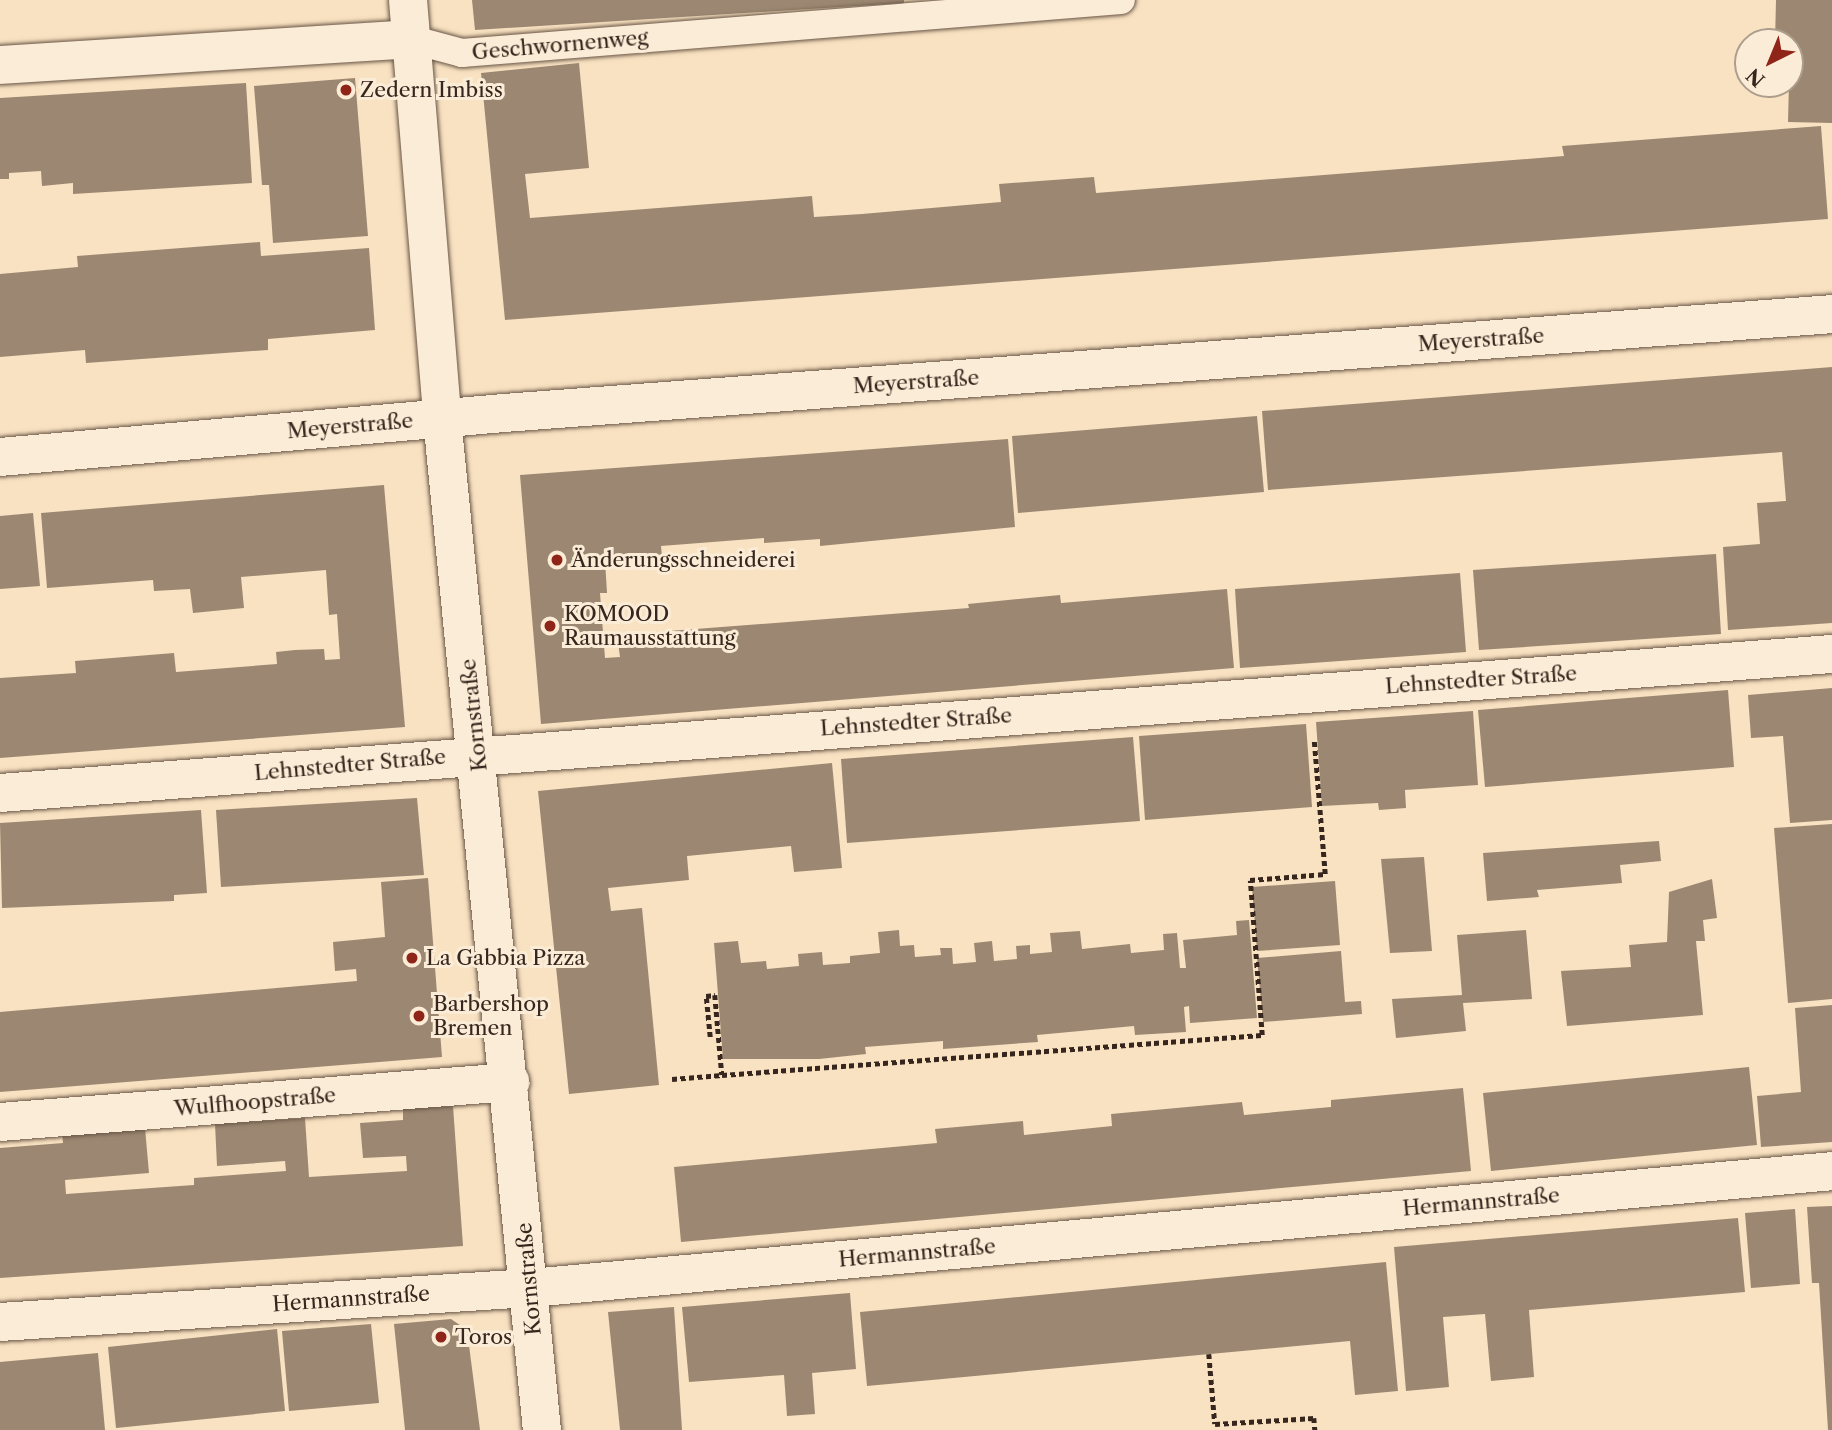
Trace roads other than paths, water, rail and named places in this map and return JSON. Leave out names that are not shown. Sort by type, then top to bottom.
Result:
[{"type":"street","name":"Kornstraße","points":[[408,0],[442,418],[478,754],[542,1430]]},
{"type":"street","name":"Geschwornenweg","points":[[0,65],[410,39]]},
{"type":"street","name":"Meyerstraße","points":[[0,457],[442,418],[1832,314]]},
{"type":"street","name":"Lehnstedter Straße","points":[[0,793],[478,754],[1832,654]]},
{"type":"street","name":"Wulfhoopstraße","points":[[0,1122],[510,1082]]},
{"type":"street","name":"Hermannstraße","points":[[0,1322],[530,1288],[1832,1171]]},
{"type":"lane","name":"Geschwornenweg","points":[[410,39],[462,53],[1121,0]]},
{"type":"place","name":"Zedern Imbiss","points":[[346,90]]},
{"type":"place","name":"Änderungsschneiderei","points":[[557,560]]},
{"type":"place","name":"KOMOOD Raumausstattung","points":[[550,626]]},
{"type":"place","name":"La Gabbia Pizza","points":[[412,958]]},
{"type":"place","name":"Barbershop Bremen","points":[[419,1016]]},
{"type":"place","name":"Toros","points":[[441,1337]]}]
